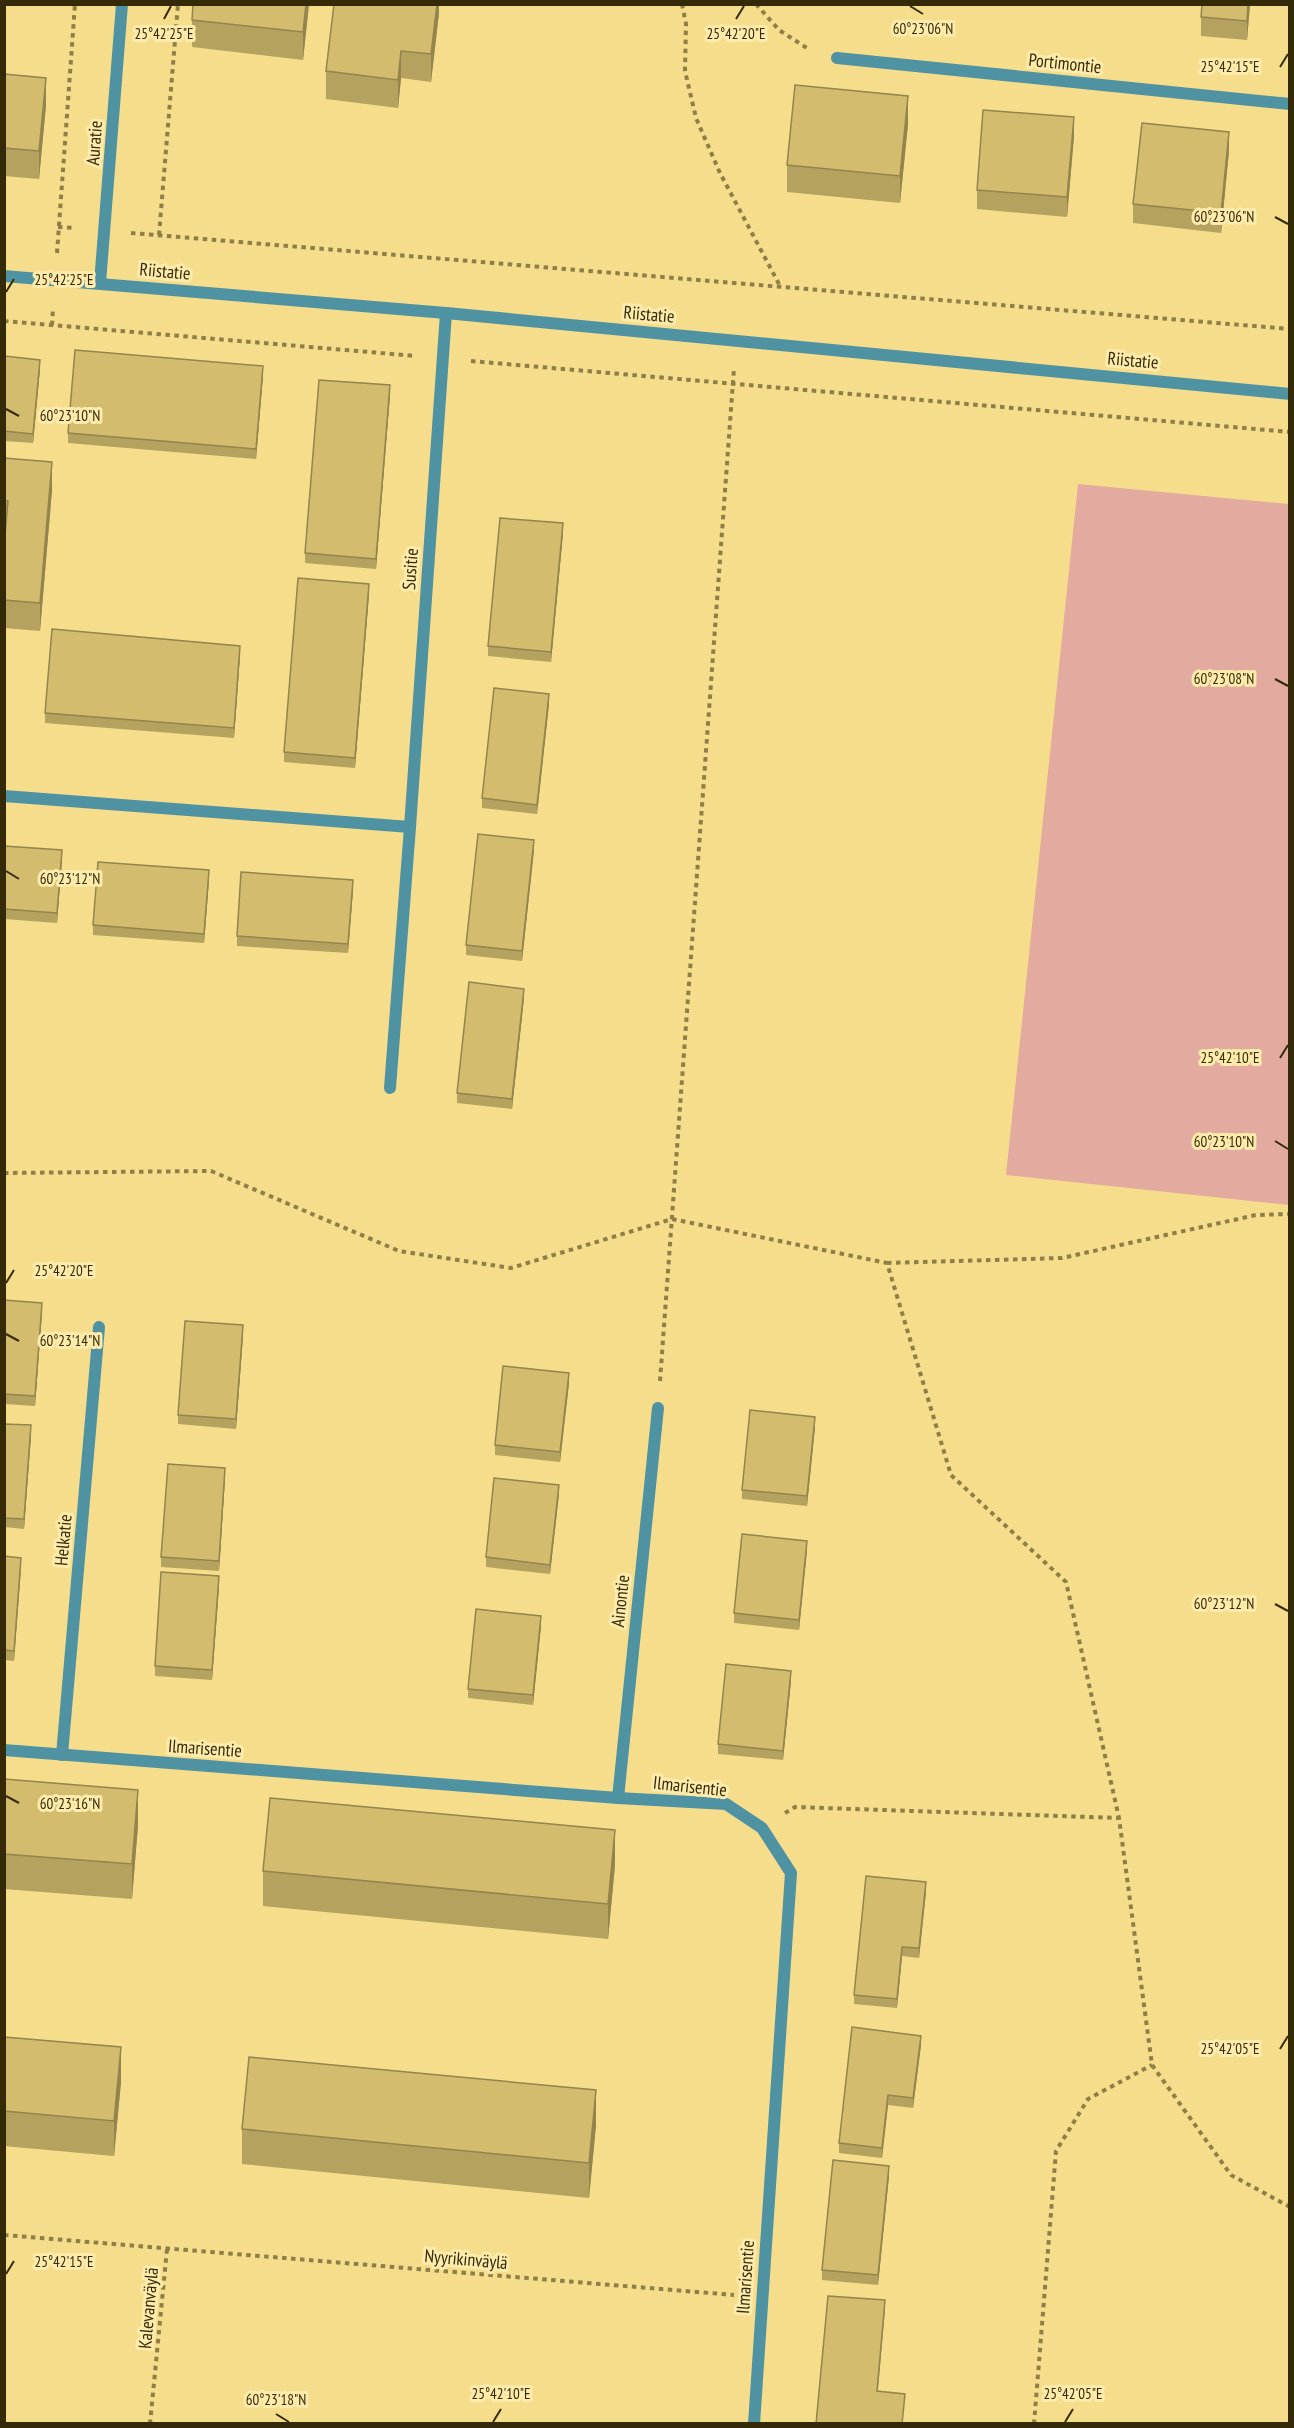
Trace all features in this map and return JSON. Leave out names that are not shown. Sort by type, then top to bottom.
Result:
[{"type":"street","name":"Auratie","points":[[100,283],[106,231],[122,4]]},
{"type":"street","name":"Portimontie","points":[[837,58],[1290,105]]},
{"type":"street","name":"Riistatie","points":[[4,276],[446,313],[1290,393]]},
{"type":"street","name":"Susitie","points":[[390,1088],[446,313]]},
{"type":"street","points":[[4,796],[410,827]]},
{"type":"street","name":"Helkatie","points":[[63,1755],[99,1327]]},
{"type":"street","name":"Ainontie","points":[[618,1798],[658,1408]]},
{"type":"street","name":"Ilmarisentie","points":[[4,1750],[618,1798],[726,1804],[762,1828],[791,1873],[754,2424]]},
{"type":"path","points":[[52,325],[75,4]]},
{"type":"path","points":[[159,235],[178,4]]},
{"type":"path","points":[[682,4],[686,24],[685,71],[696,118],[720,173],[780,286]]},
{"type":"path","points":[[756,4],[779,30],[810,50],[837,58]]},
{"type":"path","points":[[58,226],[1290,329]]},
{"type":"path","points":[[4,321],[1290,432]]},
{"type":"path","points":[[658,1408],[736,341]]},
{"type":"path","points":[[4,1173],[211,1171],[399,1251],[510,1268],[672,1219],[887,1263],[1062,1258],[1256,1215],[1290,1214]]},
{"type":"path","points":[[887,1263],[951,1475],[1066,1582],[1119,1818],[1152,2065],[1231,2175],[1290,2207]]},
{"type":"path","points":[[762,1828],[795,1807],[1119,1818]]},
{"type":"path","points":[[1034,2424],[1056,2151],[1088,2099],[1152,2065]]},
{"type":"path","name":"Kalevanväylä","points":[[4,2235],[167,2248],[150,2424]]},
{"type":"path","name":"Nyyrikinväylä","points":[[167,2248],[762,2297]]},
{"type":"shaded area","points":[[1078,484],[1289,504],[1289,1205],[1006,1175]]},
{"type":"building","points":[[193,4],[306,4],[303,32],[192,20]]},
{"type":"building","points":[[334,4],[437,4],[431,54],[401,51],[398,80],[326,71]]},
{"type":"building","points":[[1202,4],[1248,4],[1247,21],[1201,17]]},
{"type":"building","points":[[4,74],[46,78],[39,151],[4,148]]},
{"type":"building","points":[[795,85],[908,96],[900,176],[787,165]]},
{"type":"building","points":[[983,110],[1074,117],[1067,197],[977,190]]},
{"type":"building","points":[[1142,123],[1229,132],[1221,213],[1133,204]]},
{"type":"building","points":[[75,350],[263,366],[256,449],[68,433]]},
{"type":"building","points":[[4,356],[40,360],[33,434],[4,431]]},
{"type":"building","points":[[319,380],[390,385],[376,559],[305,553]]},
{"type":"building","points":[[4,458],[52,462],[40,603],[4,600],[4,546],[8,501],[4,500]]},
{"type":"building","points":[[500,518],[563,523],[551,652],[488,646]]},
{"type":"building","points":[[298,578],[369,584],[355,758],[284,752]]},
{"type":"building","points":[[52,629],[240,646],[234,728],[45,713]]},
{"type":"building","points":[[494,688],[549,694],[537,805],[482,798]]},
{"type":"building","points":[[478,834],[534,840],[522,951],[466,945]]},
{"type":"building","points":[[4,846],[62,850],[57,913],[4,909]]},
{"type":"building","points":[[98,862],[209,870],[204,934],[93,925]]},
{"type":"building","points":[[241,872],[353,880],[348,944],[237,936]]},
{"type":"building","points":[[469,982],[524,989],[512,1099],[457,1093]]},
{"type":"building","points":[[4,1300],[42,1303],[35,1396],[4,1394]]},
{"type":"building","points":[[185,1321],[243,1325],[236,1419],[178,1415]]},
{"type":"building","points":[[503,1366],[569,1373],[560,1452],[495,1445]]},
{"type":"building","points":[[750,1410],[815,1417],[807,1496],[742,1490]]},
{"type":"building","points":[[4,1424],[31,1425],[24,1519],[4,1518]]},
{"type":"building","points":[[168,1464],[225,1468],[219,1561],[161,1557]]},
{"type":"building","points":[[494,1478],[559,1485],[550,1565],[486,1557]]},
{"type":"building","points":[[742,1534],[807,1541],[799,1620],[734,1613]]},
{"type":"building","points":[[4,1556],[21,1558],[14,1651],[4,1650]]},
{"type":"building","points":[[161,1572],[219,1576],[212,1670],[155,1666]]},
{"type":"building","points":[[476,1609],[541,1616],[533,1695],[468,1689]]},
{"type":"building","points":[[726,1664],[791,1671],[783,1751],[718,1744]]},
{"type":"building","points":[[4,1779],[138,1790],[132,1864],[4,1854]]},
{"type":"building","points":[[270,1798],[615,1830],[608,1904],[263,1871]]},
{"type":"building","points":[[866,1876],[926,1882],[919,1948],[902,1947],[897,1999],[854,1995]]},
{"type":"building","points":[[852,2027],[921,2036],[913,2098],[888,2095],[882,2148],[839,2143]]},
{"type":"building","points":[[4,2037],[121,2047],[114,2121],[4,2111]]},
{"type":"building","points":[[249,2057],[596,2090],[589,2163],[242,2129]]},
{"type":"building","points":[[833,2160],[889,2166],[878,2275],[822,2270]]},
{"type":"building","points":[[828,2296],[885,2300],[877,2391],[905,2394],[902,2424],[816,2424]]}]
